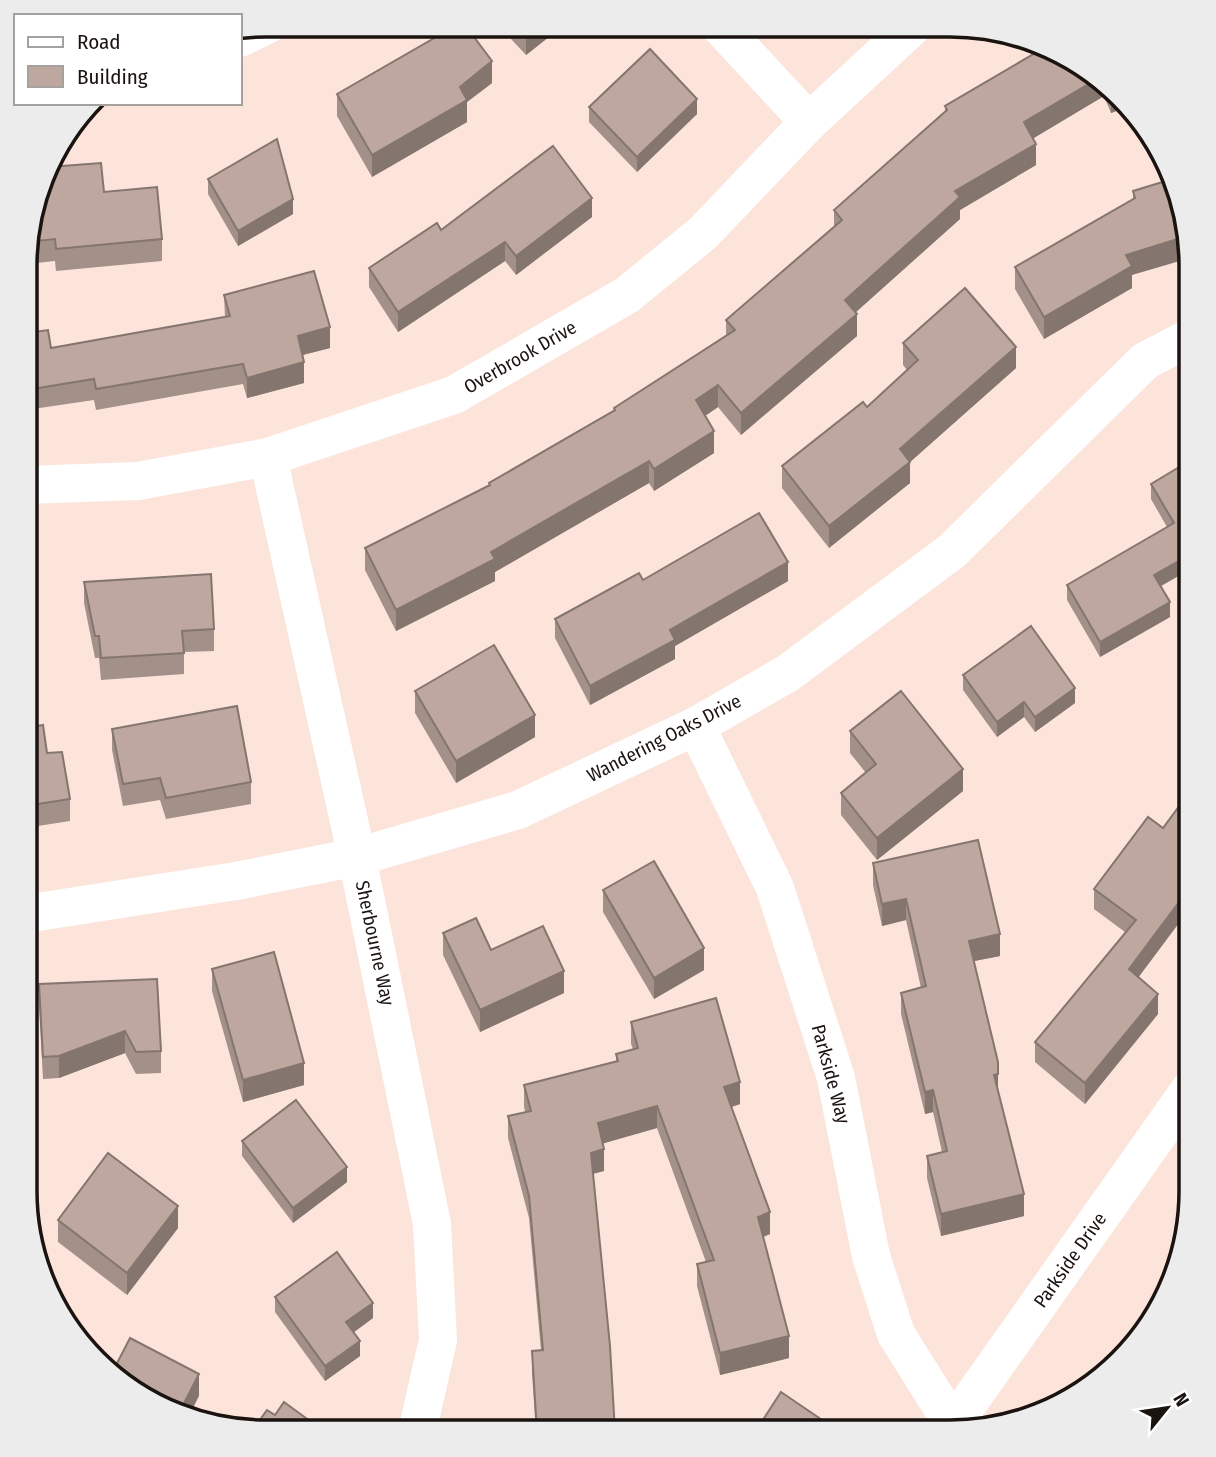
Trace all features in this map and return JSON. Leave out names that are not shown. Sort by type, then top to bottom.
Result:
[{"type":"street","points":[[730,37],[809,122]]},
{"type":"street","name":"Overbrook Drive","points":[[37,485],[138,481],[268,457],[454,396],[627,295],[703,233],[809,122],[901,37]]},
{"type":"street","name":"Wandering Oaks Drive","points":[[37,912],[236,881],[357,857],[518,810],[695,726],[788,673],[952,551],[1145,361],[1179,344]]},
{"type":"street","name":"Sherbourne Way","points":[[268,457],[357,857],[432,1224],[438,1340],[420,1420]]},
{"type":"street","name":"Parkside Way","points":[[695,726],[779,901],[836,1078],[871,1256],[896,1334],[946,1420]]},
{"type":"street","name":"Parkside Drive","points":[[957,1420],[1179,1105]]},
{"type":"building","points":[[436,37],[474,37],[492,61],[460,87],[467,100],[372,155],[337,94]]},
{"type":"building","points":[[650,49],[697,99],[637,157],[589,107]]},
{"type":"building","points":[[1035,53],[1052,60],[1089,84],[1024,122],[1036,144],[955,191],[960,197],[845,300],[857,314],[741,413],[718,385],[696,400],[714,431],[654,469],[649,461],[491,552],[495,559],[396,610],[365,548],[490,485],[489,483],[615,410],[614,408],[735,330],[726,320],[842,220],[834,210],[947,110],[945,106]]},
{"type":"building","points":[[277,139],[293,199],[238,231],[208,179]]},
{"type":"building","points":[[553,146],[592,198],[516,256],[505,242],[398,312],[369,268],[437,223],[441,230]]},
{"type":"building","points":[[101,163],[104,192],[157,187],[162,239],[56,249],[55,239],[39,241],[49,192],[60,166]]},
{"type":"building","points":[[1163,182],[1177,239],[1126,255],[1132,266],[1044,317],[1015,267],[1135,198],[1133,191]]},
{"type":"building","points":[[314,271],[330,327],[298,336],[304,362],[247,378],[243,364],[96,389],[94,379],[37,388],[37,332],[48,330],[51,348],[230,316],[224,295]]},
{"type":"building","points":[[965,288],[1016,347],[900,449],[910,462],[829,526],[782,466],[863,402],[867,407],[918,360],[903,343]]},
{"type":"building","points":[[1179,467],[1179,561],[1154,575],[1170,602],[1100,642],[1067,585],[1174,523],[1151,484]]},
{"type":"building","points":[[759,513],[788,562],[670,630],[675,640],[590,686],[555,619],[639,573],[643,580]]},
{"type":"building","points":[[211,574],[214,629],[182,631],[184,653],[101,658],[99,636],[95,636],[84,582]]},
{"type":"building","points":[[1031,626],[1075,688],[1035,717],[1024,702],[997,722],[963,675]]},
{"type":"building","points":[[494,645],[535,715],[456,761],[415,691]]},
{"type":"building","points":[[901,691],[963,769],[877,838],[841,793],[876,764],[850,731]]},
{"type":"building","points":[[237,706],[251,782],[166,798],[160,778],[123,784],[112,729]]},
{"type":"building","points":[[43,725],[47,753],[62,752],[70,799],[37,804],[37,726]]},
{"type":"building","points":[[1179,806],[1179,902],[1129,969],[1158,994],[1085,1083],[1035,1042],[1136,920],[1094,889],[1148,817],[1163,828]]},
{"type":"building","points":[[978,840],[1000,934],[969,941],[998,1062],[998,1074],[994,1075],[1024,1194],[941,1214],[927,1156],[947,1151],[933,1090],[925,1092],[901,993],[926,986],[906,899],[882,904],[873,863]]},
{"type":"building","points":[[654,861],[704,948],[654,978],[603,890]]},
{"type":"building","points":[[476,918],[491,950],[543,926],[564,971],[480,1010],[443,933]]},
{"type":"building","points":[[274,952],[304,1063],[243,1080],[212,969]]},
{"type":"building","points":[[157,979],[161,1051],[136,1052],[125,1031],[59,1056],[43,1057],[39,984]]},
{"type":"building","points":[[716,998],[740,1082],[724,1087],[770,1212],[758,1217],[789,1336],[720,1353],[697,1264],[714,1260],[657,1106],[598,1123],[604,1149],[591,1153],[610,1346],[614,1420],[536,1420],[532,1351],[543,1350],[529,1196],[508,1116],[531,1111],[524,1085],[618,1061],[616,1054],[638,1048],[631,1022]]},
{"type":"building","points":[[296,1100],[347,1167],[293,1208],[242,1141]]},
{"type":"building","points":[[108,1153],[178,1206],[127,1273],[58,1220]]},
{"type":"building","points":[[337,1252],[373,1303],[346,1322],[360,1341],[325,1366],[275,1297]]},
{"type":"building","points":[[130,1338],[199,1374],[183,1405],[151,1390],[116,1364]]},
{"type":"building","points":[[781,1392],[822,1420],[763,1420]]},
{"type":"building","points":[[284,1402],[309,1420],[260,1420],[267,1410],[275,1415]]}]
